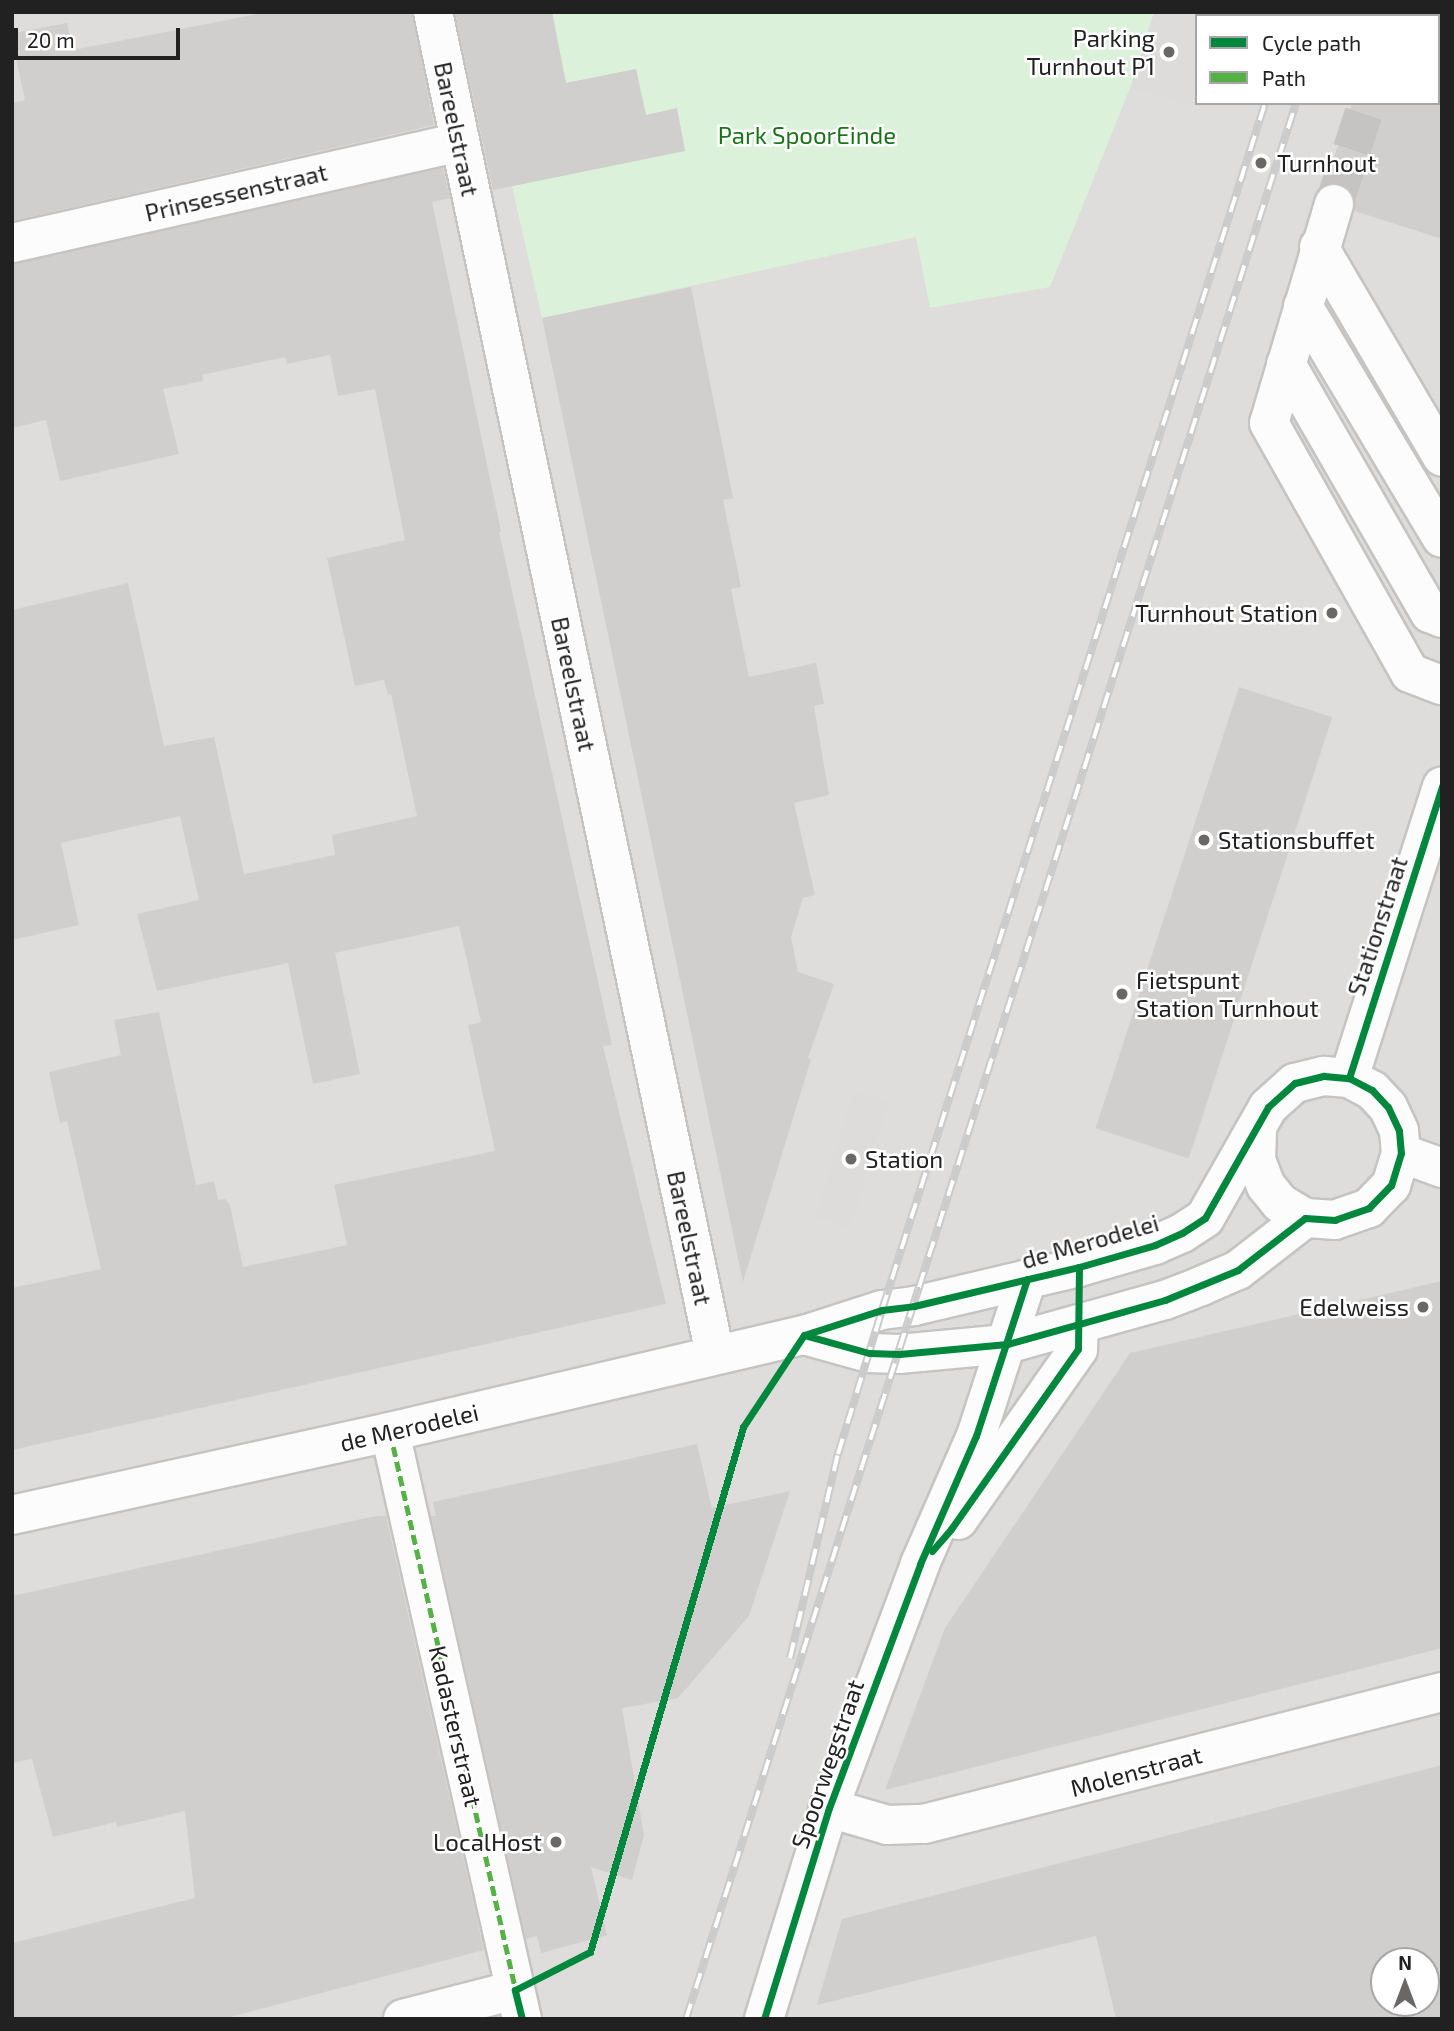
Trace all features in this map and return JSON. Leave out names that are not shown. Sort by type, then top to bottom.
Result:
[{"type":"street","name":"Bareelstraat","points":[[433,12],[715,1355]]},
{"type":"street","name":"Prinsessenstraat","points":[[12,243],[460,142]]},
{"type":"street","points":[[1334,204],[1269,422],[1410,673],[1442,685]]},
{"type":"street","points":[[1319,247],[1442,457]]},
{"type":"street","points":[[1303,306],[1442,538]]},
{"type":"street","points":[[1286,365],[1430,613],[1442,618]]},
{"type":"street","name":"Stationstraat","points":[[1349,1079],[1442,786]]},
{"type":"street","name":"de Merodelei","points":[[12,1515],[390,1432],[804,1335],[882,1310],[914,1306],[1143,1249],[1182,1233],[1205,1218],[1257,1131],[1268,1107],[1295,1083],[1324,1076],[1349,1079]]},
{"type":"street","points":[[1257,1131],[1256,1160],[1266,1186],[1280,1203],[1305,1218],[1335,1220],[1369,1208],[1391,1185],[1401,1153],[1399,1131],[1388,1107],[1372,1090],[1349,1079]]},
{"type":"street","points":[[1401,1153],[1442,1168]]},
{"type":"street","name":"de Merodelei","points":[[804,1335],[869,1353],[899,1354],[1007,1344],[1165,1300],[1238,1270],[1305,1218]]},
{"type":"street","name":"Spoorwegstraat","points":[[764,2019],[829,1808],[920,1564],[976,1436],[1027,1279]]},
{"type":"street","name":"Spoorwegstraat","points":[[920,1564],[951,1529],[1078,1349],[1079,1324]]},
{"type":"street","name":"Kadasterstraat","points":[[390,1432],[519,2004]]},
{"type":"street","name":"Molenstraat","points":[[829,1808],[887,1825],[947,1819],[1442,1692]]},
{"type":"street","points":[[403,2019],[519,2004]]},
{"type":"shaded area","points":[[12,12],[1442,12],[1442,2019],[12,2019]]},
{"type":"shaded area","name":"Parking Turnhout P1","points":[[1154,12],[1244,12],[1195,14],[1195,105],[1214,105],[1212,111],[1130,88]]},
{"type":"shaded area","name":"Station","points":[[854,1090],[889,1101],[850,1228],[815,1217]]},
{"type":"green space","name":"Park SpoorEinde","points":[[552,12],[1154,12],[1130,88],[1050,287],[930,308],[916,237],[542,318],[512,186],[685,150],[677,109],[646,115],[636,69],[566,83]]},
{"type":"building","points":[[267,12],[412,12],[434,125],[12,221],[12,103],[25,100],[15,54],[19,53],[15,33],[67,23],[73,50]]},
{"type":"building","points":[[455,12],[552,12],[566,83],[636,69],[646,115],[677,108],[685,151],[493,190]]},
{"type":"building","points":[[1442,103],[1442,239],[1355,211],[1355,198],[1349,189],[1340,183],[1325,185],[1351,105]]},
{"type":"building","points":[[443,168],[450,198],[432,202],[501,531],[499,532],[612,1045],[603,1046],[666,1304],[12,1450],[12,1288],[101,1269],[67,1121],[60,1123],[49,1072],[121,1055],[114,1020],[159,1012],[196,1185],[214,1181],[218,1200],[225,1199],[230,1205],[243,1267],[347,1245],[334,1185],[495,1151],[468,1025],[481,1022],[459,926],[335,953],[360,1074],[313,1084],[288,963],[157,991],[137,914],[199,900],[180,816],[61,843],[79,925],[12,940],[12,610],[128,583],[164,746],[214,737],[244,874],[335,855],[332,835],[417,816],[391,694],[388,695],[384,680],[355,686],[327,558],[405,540],[375,389],[338,396],[330,355],[287,364],[285,357],[202,375],[203,381],[163,389],[179,454],[60,481],[46,420],[12,428],[12,264]]},
{"type":"building","points":[[691,287],[733,498],[723,500],[741,587],[731,589],[749,677],[816,663],[824,704],[814,706],[829,795],[794,803],[815,895],[803,898],[791,937],[798,972],[834,984],[808,1058],[811,1059],[743,1282],[542,318]]},
{"type":"building","points":[[1239,687],[1332,717],[1189,1159],[1096,1128]]},
{"type":"building","points":[[1442,1281],[1442,1648],[885,1790],[945,1628],[1130,1353]]},
{"type":"building","points":[[697,1444],[712,1508],[790,1491],[749,1616],[678,1698],[622,1708],[644,1835],[632,1880],[591,1867],[607,1935],[541,1953],[537,1936],[526,1939],[431,1516],[436,1516],[433,1502]]},
{"type":"building","points":[[375,1516],[386,1516],[484,1950],[223,2019],[12,2019],[12,1943],[195,1898],[185,1811],[117,1827],[116,1822],[53,1837],[32,1759],[12,1763],[12,1596]]},
{"type":"building","points":[[1442,1765],[1442,2019],[1116,2019],[1096,1936],[817,2005],[842,1919]]},
{"type":"tunnel","points":[[1334,204],[1366,105]]},
{"type":"railway","points":[[790,1658],[838,1454],[1264,105]]},
{"type":"railway","points":[[686,2019],[1295,105]]},
{"type":"marked path","points":[[390,1432],[517,1996]]},
{"type":"cycle path","points":[[1349,1078],[1442,786]]},
{"type":"cycle path","points":[[1324,1076],[1349,1078],[1372,1090],[1388,1107],[1399,1131],[1401,1153],[1391,1185],[1369,1208],[1335,1220],[1305,1218],[1238,1270],[1165,1300],[1007,1344],[899,1354],[869,1353],[804,1335],[882,1310],[914,1306],[1079,1267],[1155,1245],[1182,1233],[1205,1218],[1268,1107],[1295,1083],[1324,1076]]},
{"type":"cycle path","points":[[932,1551],[951,1529],[1078,1349],[1079,1267]]},
{"type":"cycle path","points":[[764,2019],[829,1808],[920,1564],[976,1436],[1027,1279]]},
{"type":"cycle path","points":[[522,2019],[515,1990],[590,1952],[743,1427],[804,1335]]},
{"type":"place","name":"Parking Turnhout P1","points":[[1169,52]]},
{"type":"place","name":"Turnhout","points":[[1261,163]]},
{"type":"place","name":"Turnhout Station","points":[[1332,613]]},
{"type":"place","name":"Stationsbuffet","points":[[1204,840]]},
{"type":"place","name":"Fietspunt Station Turnhout","points":[[1122,994]]},
{"type":"place","name":"Station","points":[[851,1159]]},
{"type":"place","name":"Edelweiss","points":[[1423,1307]]},
{"type":"place","name":"LocalHost","points":[[556,1842]]}]
